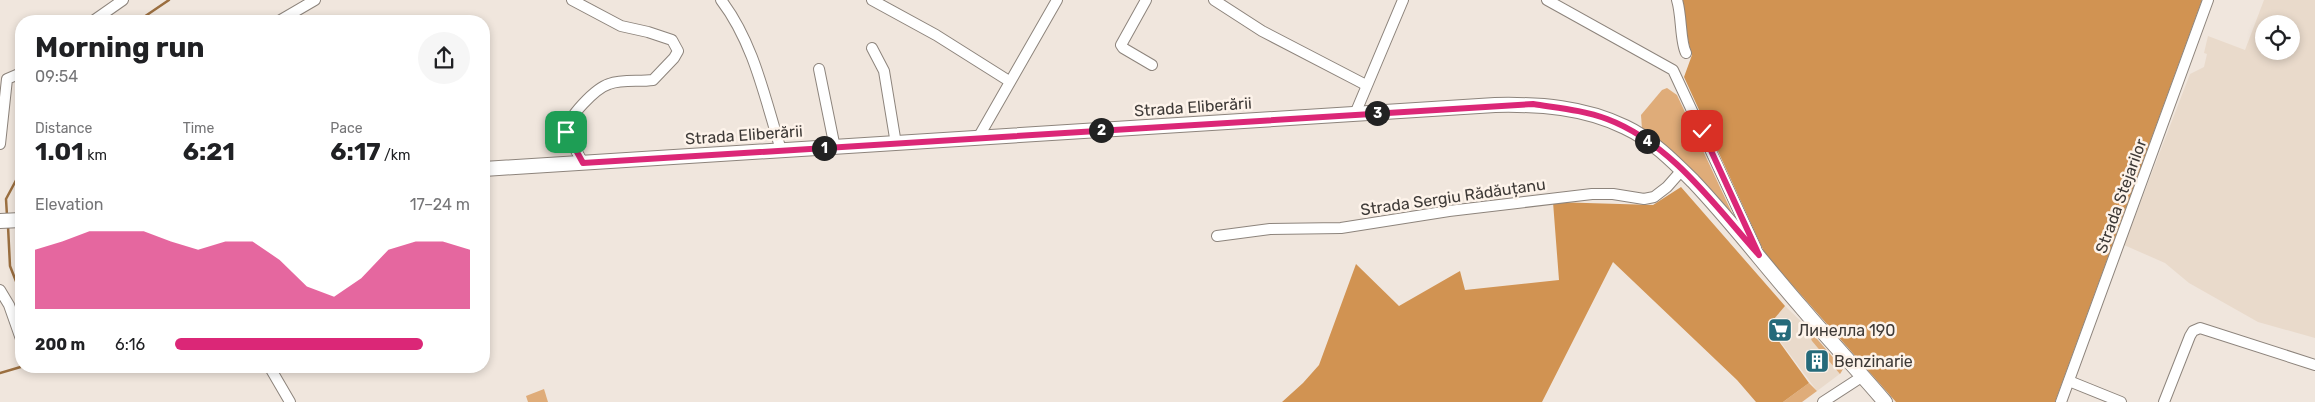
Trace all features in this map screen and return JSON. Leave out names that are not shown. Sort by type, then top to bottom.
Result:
[{"type":"street","points":[[102,15],[124,0]]},
{"type":"street","points":[[289,15],[315,0]]},
{"type":"street","points":[[721,0],[737,25],[750,51],[781,150]]},
{"type":"street","points":[[872,0],[893,5],[936,35],[1009,81]]},
{"type":"street","points":[[978,138],[1009,81],[1058,0]]},
{"type":"street","points":[[1146,0],[1121,45],[1123,48],[1152,64]]},
{"type":"street","points":[[1214,0],[1262,31],[1366,85]]},
{"type":"street","points":[[1355,114],[1404,0]]},
{"type":"street","points":[[1547,0],[1673,70],[1759,255]]},
{"type":"street","points":[[1677,0],[1682,19],[1682,46],[1686,53]]},
{"type":"street","name":"Strada Stejarilor","points":[[2061,402],[2208,0]]},
{"type":"street","points":[[577,1],[621,26],[672,40],[678,51],[674,58],[652,80],[609,84],[597,91],[571,119],[566,126],[566,132],[583,163]]},
{"type":"street","points":[[872,48],[884,71],[896,144]]},
{"type":"street","points":[[818,69],[835,148]]},
{"type":"street","points":[[0,144],[7,79],[15,76]]},
{"type":"street","name":"Strada Eliberării","points":[[490,169],[1533,104],[1572,110],[1607,119],[1627,128],[1658,149],[1682,170],[1759,255],[1801,307],[1885,402]]},
{"type":"street","name":"Strada Sergiu Rădăuțanu","points":[[1217,236],[1270,229],[1342,228],[1448,210],[1592,194],[1654,197],[1667,187],[1682,170]]},
{"type":"street","points":[[0,221],[15,220]]},
{"type":"street","points":[[0,290],[15,322]]},
{"type":"street","points":[[2164,402],[2193,331],[2200,328],[2205,328],[2315,365]]},
{"type":"street","points":[[273,373],[290,402]]},
{"type":"street","points":[[1823,402],[1863,376]]},
{"type":"street","points":[[2068,381],[2121,402]]},
{"type":"shaded area","points":[[1680,0],[2202,0],[2055,402],[1896,402],[1765,254],[1684,77],[1692,55]]},
{"type":"shaded area","points":[[2264,0],[2315,0],[2315,338],[2258,322],[2189,283],[2165,263],[2124,245],[2190,74],[2204,67],[2207,54],[2204,53],[2208,36],[2245,50],[2255,24],[2255,60],[2300,60],[2300,15],[2258,15]]},
{"type":"shaded area","points":[[1667,88],[1677,95],[1733,215],[1642,129],[1641,115],[1662,90]]},
{"type":"shaded area","points":[[1681,187],[1785,306],[1768,326],[1809,383],[1783,402],[1756,402],[1737,380],[1613,262],[1542,402],[1282,402],[1319,365],[1356,264],[1399,306],[1460,271],[1465,290],[1559,280],[1553,202],[1653,205]]},
{"type":"shaded area","points":[[1785,306],[1805,325],[1843,369],[1841,373],[1817,391],[1768,325]]},
{"type":"shaded area","points":[[1805,325],[1843,369],[1840,374],[1812,341]]},
{"type":"shaded area","points":[[1809,383],[1817,391],[1802,402],[1783,402]]},
{"type":"shaded area","points":[[544,389],[548,402],[528,402],[526,396]]},
{"type":"waterway","points":[[147,15],[169,0]]},
{"type":"waterway","points":[[7,216],[6,199],[15,182]]},
{"type":"waterway","points":[[8,226],[10,266],[15,279]]},
{"type":"waterway","points":[[0,373],[15,369]]},
{"type":"place","name":"Линелла 190","points":[[1780,330]]},
{"type":"place","name":"Benzinarie","points":[[1817,361]]},
{"type":"route","points":[[566,132],[583,163],[1533,104],[1586,112],[1607,119],[1640,135],[1682,170],[1759,255],[1702,131]]}]
